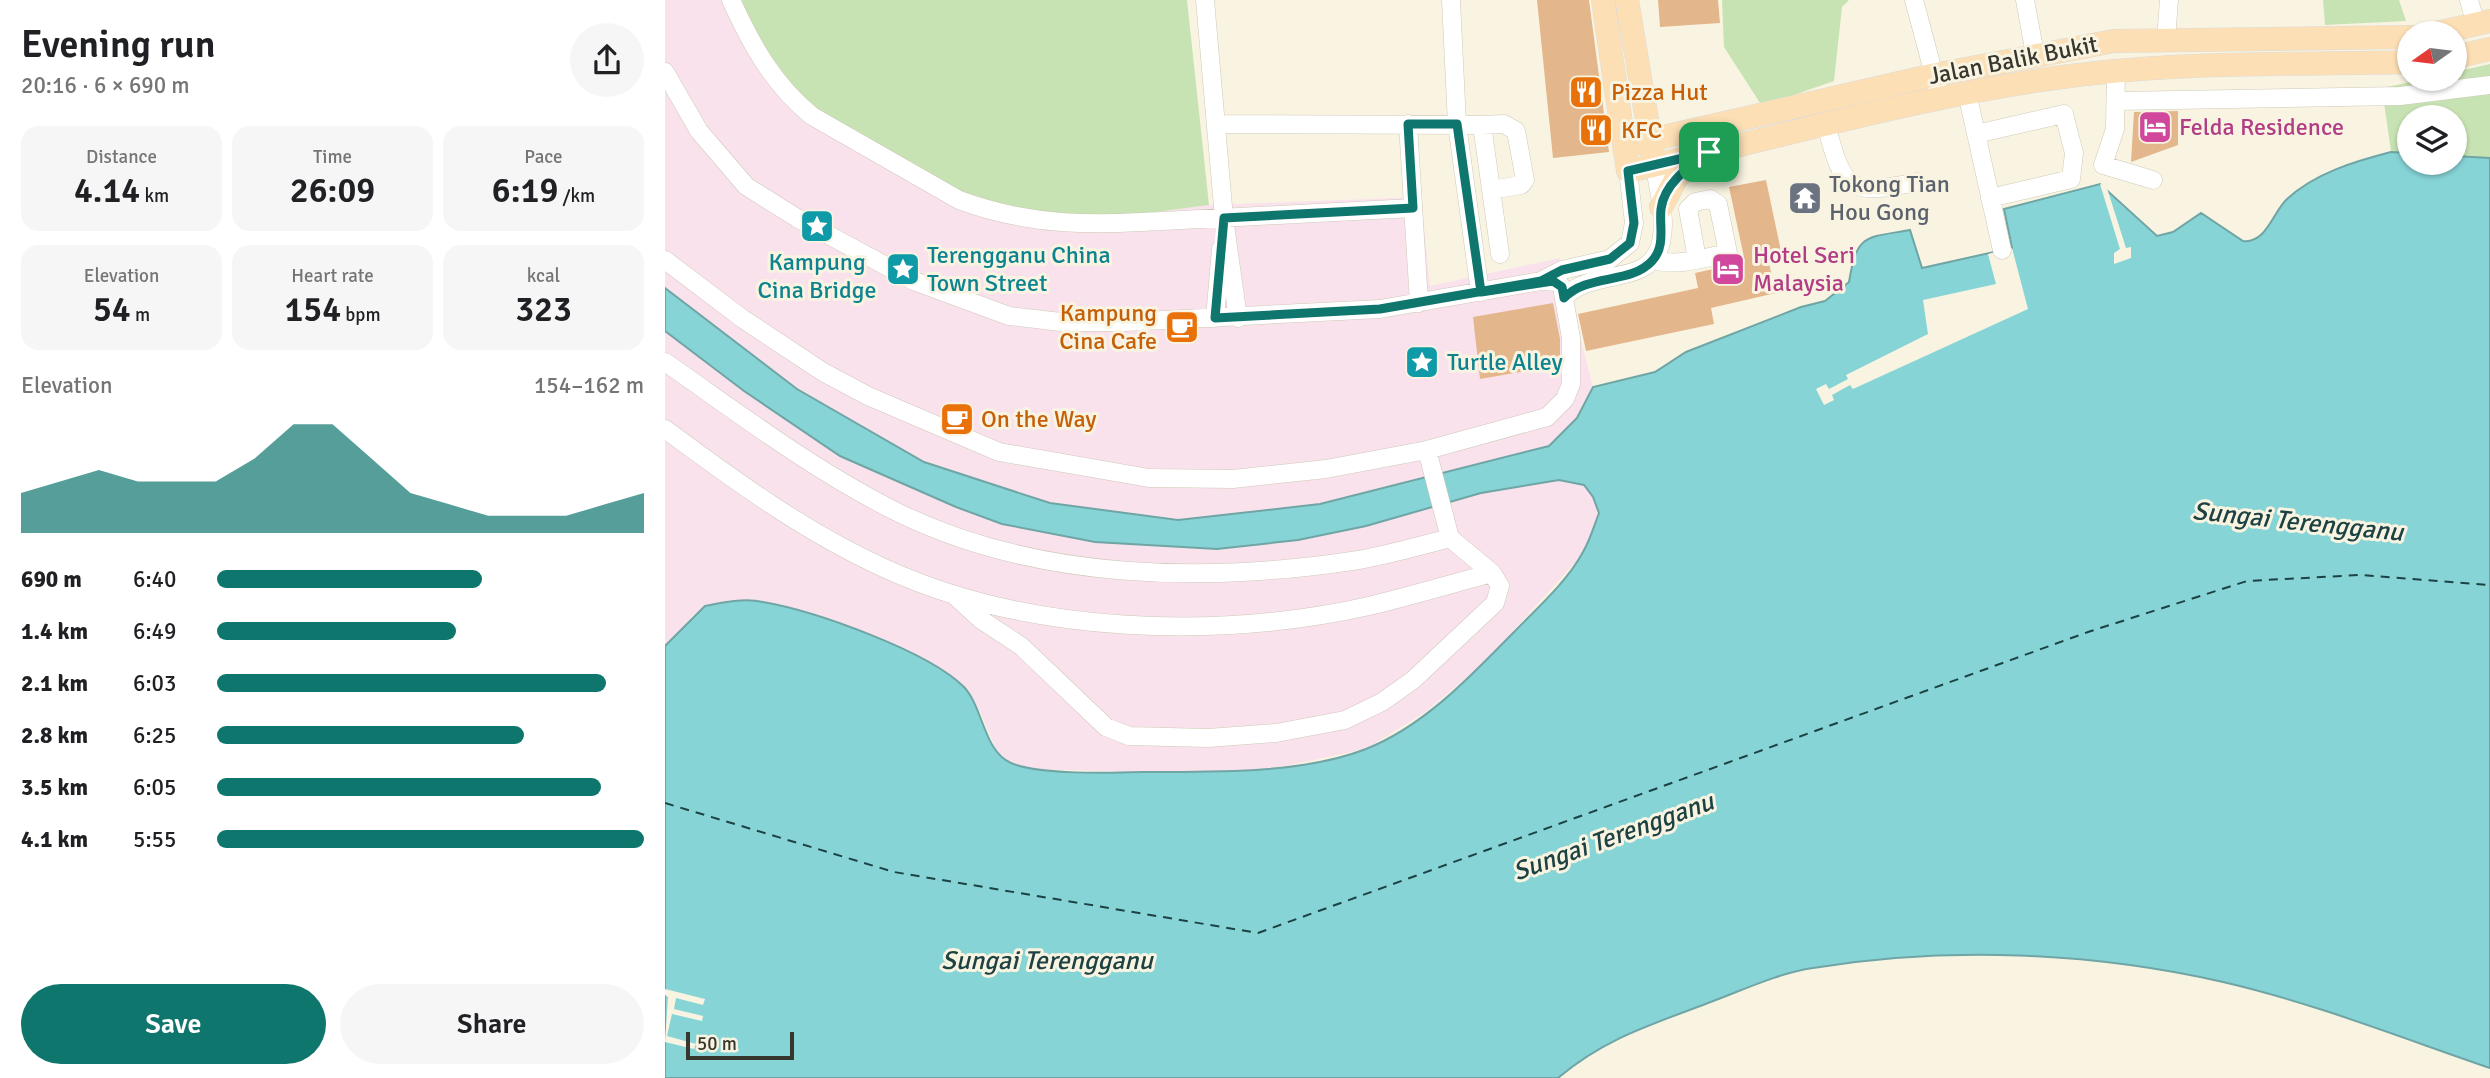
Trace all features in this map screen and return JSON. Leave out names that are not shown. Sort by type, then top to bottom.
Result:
[{"type":"main road","points":[[1603,0],[1628,171]]},
{"type":"main road","points":[[1627,0],[1654,165]]},
{"type":"main road","name":"Jalan Balik Bukit","points":[[1624,146],[1934,75],[2114,41],[2397,37]]},
{"type":"main road","points":[[2467,54],[2490,49]]},
{"type":"main road","name":"Jalan Balik Bukit","points":[[1628,171],[1967,93],[2116,70],[2397,62]]},
{"type":"main road","points":[[1642,93],[1649,105],[1671,121],[1696,130]]},
{"type":"main road","points":[[1661,207],[1678,177],[1709,152]]},
{"type":"street","points":[[731,0],[752,45],[769,73],[791,99],[831,128],[959,200],[1029,221],[1066,225],[1413,208]]},
{"type":"street","points":[[1205,0],[1224,218],[1238,318]]},
{"type":"street","points":[[1451,0],[1457,124],[1481,292]]},
{"type":"street","points":[[1914,0],[1940,99]]},
{"type":"street","points":[[2025,0],[2035,54]]},
{"type":"street","points":[[2166,40],[2169,0]]},
{"type":"street","points":[[2469,0],[2483,23]]},
{"type":"street","points":[[2150,68],[2150,101]]},
{"type":"street","points":[[2116,70],[2118,101],[2115,129],[2103,165],[2153,180]]},
{"type":"street","points":[[665,72],[699,131],[724,164],[746,186],[797,218],[914,281],[972,305],[1009,316],[1061,323],[1238,318],[1380,309],[1541,281],[1558,282],[1564,298],[1571,338],[1571,384],[1565,400],[1547,417],[1427,450],[1326,469],[1233,478],[1149,478],[999,452],[868,396],[823,372],[743,319],[665,260]]},
{"type":"street","points":[[2118,101],[2400,96],[2490,85]]},
{"type":"street","points":[[1967,93],[2002,250]]},
{"type":"street","points":[[1976,134],[2064,114],[2074,153],[2071,179],[1990,198]]},
{"type":"street","points":[[1217,124],[1504,124],[1515,131],[1525,180],[1521,185],[1491,190]]},
{"type":"street","points":[[1408,124],[1419,303]]},
{"type":"street","points":[[1826,124],[1836,164],[1843,176],[1854,185],[1877,191],[1917,182]]},
{"type":"street","points":[[1482,125],[1500,254]]},
{"type":"street","points":[[1460,151],[1485,146]]},
{"type":"street","points":[[1564,298],[1581,284],[1633,272],[1654,260],[1660,247],[1661,207],[1654,165]]},
{"type":"street","points":[[1541,281],[1562,270],[1610,259],[1630,243],[1634,223],[1628,171]]},
{"type":"street","points":[[1215,318],[1224,218]]},
{"type":"street","points":[[1654,260],[1669,264],[1697,259]]},
{"type":"street","points":[[665,362],[824,470],[901,514],[971,543],[1035,559],[1119,570],[1283,569],[1355,561],[1450,538]]},
{"type":"street","points":[[665,429],[801,524],[885,568],[953,594],[1027,612],[1118,624],[1200,625],[1288,619],[1368,606],[1492,573]]},
{"type":"street","points":[[953,594],[980,620],[1021,646],[1106,727],[1129,736],[1208,738],[1276,733],[1345,720],[1383,702],[1413,680],[1495,603],[1500,586],[1492,573],[1450,538],[1427,450]]},
{"type":"shaded area","points":[[665,0],[741,0],[1110,218],[1209,205],[1421,197],[1430,286],[1560,258],[1593,387],[1577,418],[1549,446],[1320,504],[1178,520],[1050,503],[924,462],[797,389],[665,288]]},
{"type":"shaded area","points":[[665,331],[744,391],[840,456],[956,507],[1002,524],[1095,542],[1216,549],[1298,540],[1366,526],[1481,493],[1559,480],[1584,485],[1599,512],[1583,554],[1483,664],[1424,713],[1366,749],[1262,771],[1132,772],[1028,769],[1007,762],[998,754],[981,714],[965,689],[943,670],[895,645],[826,620],[762,601],[694,614],[678,635],[665,646]]},
{"type":"green space","points":[[741,0],[1187,0],[1209,205],[1110,218],[1061,217],[961,196],[793,94],[769,59]]},
{"type":"green space","points":[[1722,0],[1849,0],[1842,7],[1834,81],[1762,106],[1724,47]]},
{"type":"green space","points":[[2323,0],[2399,0],[2406,21],[2397,21],[2325,25]]},
{"type":"green space","points":[[2490,64],[2490,158],[2467,157],[2467,105],[2397,105],[2397,152],[2391,152],[2382,88],[2397,85],[2397,91],[2467,91],[2467,69]]},
{"type":"water","name":"Sungai Terengganu","points":[[2397,152],[2397,175],[2467,175],[2467,157],[2490,158],[2490,1068],[2324,1011],[2223,982],[2122,964],[1967,955],[1864,961],[1786,974],[1611,1042],[1558,1078],[665,1078],[665,646],[705,606],[749,600],[785,607],[840,623],[925,660],[964,687],[976,706],[995,749],[1011,763],[1023,767],[1094,773],[1228,771],[1286,767],[1341,757],[1366,749],[1427,714],[1480,666],[1560,584],[1583,552],[1599,513],[1593,497],[1584,485],[1559,480],[1481,493],[1366,526],[1298,540],[1217,549],[1095,542],[1002,524],[956,507],[840,456],[744,391],[665,331],[665,288],[797,389],[924,462],[1050,503],[1178,520],[1320,504],[1549,446],[1577,418],[1593,387],[1655,372],[1686,352],[1801,307],[1825,301],[1849,282],[1860,246],[1873,237],[1910,230],[1922,268],[2012,248],[2004,209],[2100,184],[2157,236],[2173,232],[2201,213],[2243,241],[2251,241],[2258,238],[2287,199],[2298,190],[2323,175],[2350,164]]},
{"type":"pier","points":[[2100,184],[2106,185],[2126,248],[2131,247],[2131,258],[2114,264],[2114,253],[2120,249]]},
{"type":"pier","points":[[2012,248],[2028,309],[1853,389],[1850,385],[1832,395],[1834,400],[1824,405],[1816,389],[1826,384],[1829,389],[1848,379],[1846,375],[1928,334],[1923,300],[1996,284],[1988,254]]},
{"type":"pier","points":[[665,989],[705,999],[703,1005],[676,998],[674,1009],[703,1016],[702,1021],[672,1014],[667,1036],[696,1044],[694,1049],[665,1042],[668,997],[665,995]]},
{"type":"building","points":[[1537,0],[1589,0],[1609,152],[1553,158]]},
{"type":"building","points":[[1658,0],[1718,0],[1720,23],[1660,27]]},
{"type":"building","name":"Felda Residence","points":[[2178,111],[2178,145],[2131,162],[2134,112]]},
{"type":"building","name":"Hotel Seri Malaysia","points":[[1766,180],[1782,256],[1768,259],[1776,293],[1711,308],[1714,324],[1586,351],[1578,314],[1698,288],[1695,273],[1745,262],[1729,187]]},
{"type":"building","points":[[1553,303],[1560,339],[1560,365],[1480,379],[1473,317]]},
{"type":"ferry route","points":[[665,803],[894,872],[1258,933],[2088,632],[2247,581],[2360,575],[2490,585]]},
{"type":"place","name":"Pizza Hut","points":[[1586,92]]},
{"type":"place","name":"Felda Residence","points":[[2155,127]]},
{"type":"place","name":"KFC","points":[[1596,130]]},
{"type":"place","name":"Tokong Tian Hou Gong","points":[[1805,198]]},
{"type":"place","name":"Kampung Cina Bridge","points":[[817,226]]},
{"type":"place","name":"Terengganu China Town Street","points":[[903,269]]},
{"type":"place","name":"Hotel Seri Malaysia","points":[[1728,269]]},
{"type":"place","name":"Kampung Cina Cafe","points":[[1182,327]]},
{"type":"place","name":"Turtle Alley","points":[[1422,362]]},
{"type":"place","name":"On the Way","points":[[957,419]]},
{"type":"route","points":[[1709,152],[1628,171],[1634,223],[1630,243],[1623,252],[1610,259],[1562,270],[1541,281],[1481,292],[1380,309],[1215,318],[1224,218],[1413,208],[1408,124],[1457,124],[1481,292],[1553,281],[1562,287],[1564,298],[1581,284],[1643,268],[1654,260],[1660,247],[1661,207],[1670,188],[1678,177],[1709,152]]}]
